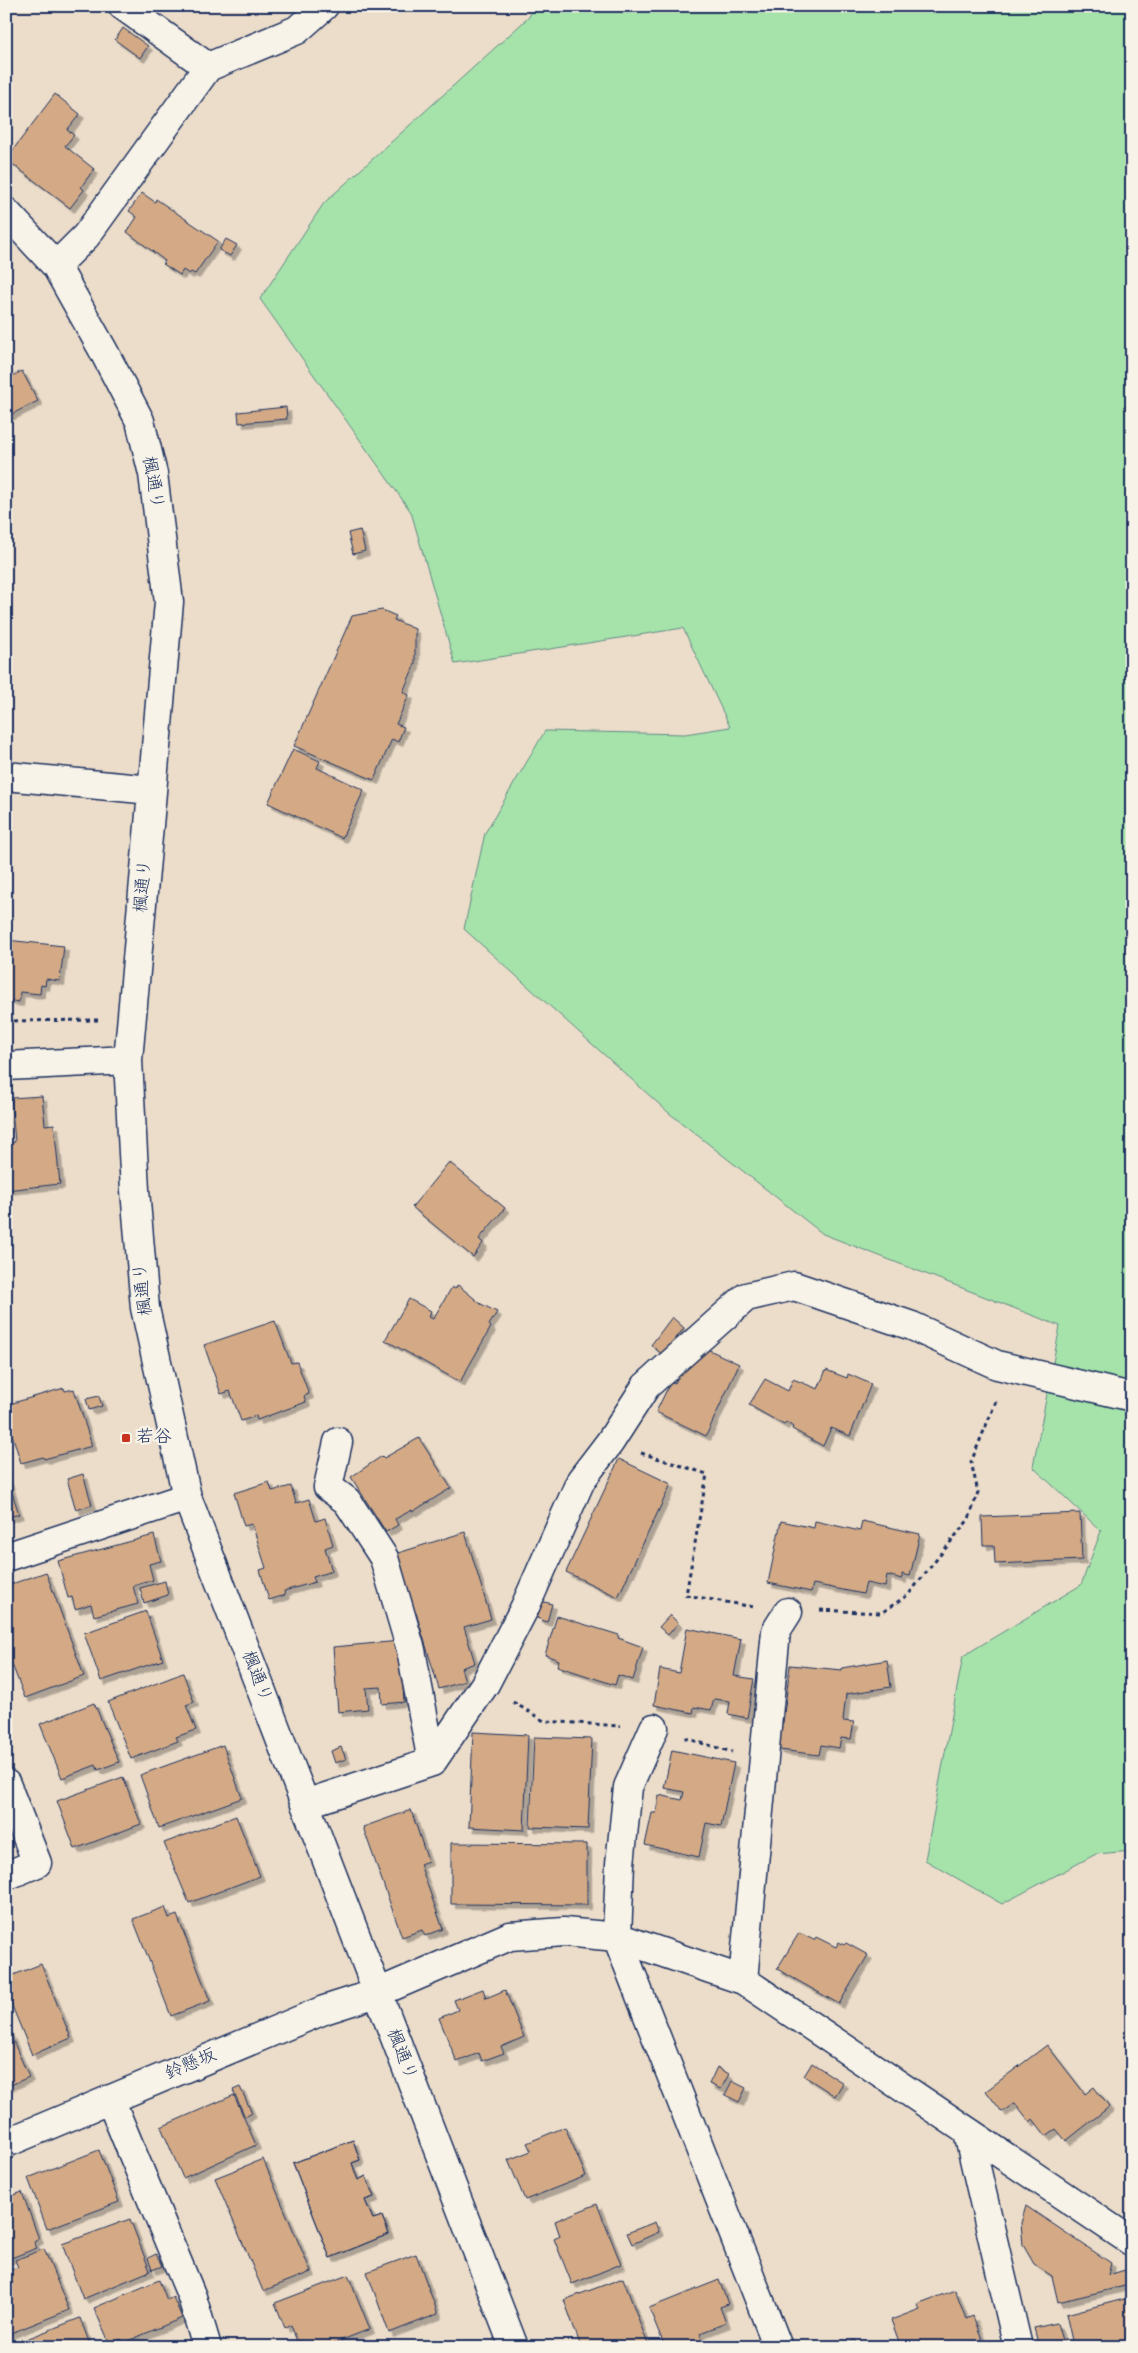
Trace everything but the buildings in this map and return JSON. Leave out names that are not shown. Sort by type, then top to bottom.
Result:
[{"type":"street","points":[[123,6],[208,67]]},
{"type":"street","points":[[56,266],[86,236],[208,67],[297,30],[324,6]]},
{"type":"street","name":"楓通り","points":[[6,212],[56,266],[140,421],[153,474],[169,602],[128,1060],[135,1190],[145,1308],[187,1497],[514,2347]]},
{"type":"street","points":[[6,776],[151,790]]},
{"type":"street","points":[[6,1066],[128,1060]]},
{"type":"street","points":[[306,1804],[432,1762],[485,1684],[525,1607],[581,1480],[610,1442],[646,1386],[746,1297],[794,1286],[912,1326],[997,1365],[1132,1396]]},
{"type":"street","points":[[338,1442],[328,1487],[346,1501],[384,1558],[411,1650],[432,1762]]},
{"type":"street","points":[[6,1557],[187,1497]]},
{"type":"street","points":[[743,1980],[776,1631],[788,1612]]},
{"type":"street","points":[[654,1728],[628,1787],[620,1864],[617,1937],[778,2347]]},
{"type":"street","points":[[6,1784],[37,1863],[6,1876]]},
{"type":"street","name":"鈴懸坂","points":[[6,2143],[324,2010],[377,1993],[510,1936],[564,1932],[617,1937],[743,1980],[1132,2242]]},
{"type":"street","points":[[110,2099],[192,2297],[206,2347]]},
{"type":"street","points":[[968,2133],[1018,2347]]},
{"type":"path","points":[[6,1021],[133,1020]]},
{"type":"path","points":[[610,1442],[707,1474],[686,1595],[788,1612],[828,1609],[881,1614],[908,1594],[969,1518],[978,1492],[971,1462],[1003,1384],[997,1365]]},
{"type":"green space","points":[[534,6],[1132,6],[1132,1851],[1096,1854],[1002,1904],[925,1860],[963,1656],[1081,1585],[1101,1531],[1033,1467],[1060,1326],[823,1234],[669,1113],[464,929],[485,833],[545,731],[685,734],[730,727],[683,628],[455,664],[411,512],[260,299],[324,203],[529,17]]},
{"type":"place","name":"若谷","points":[[126,1438]]}]
